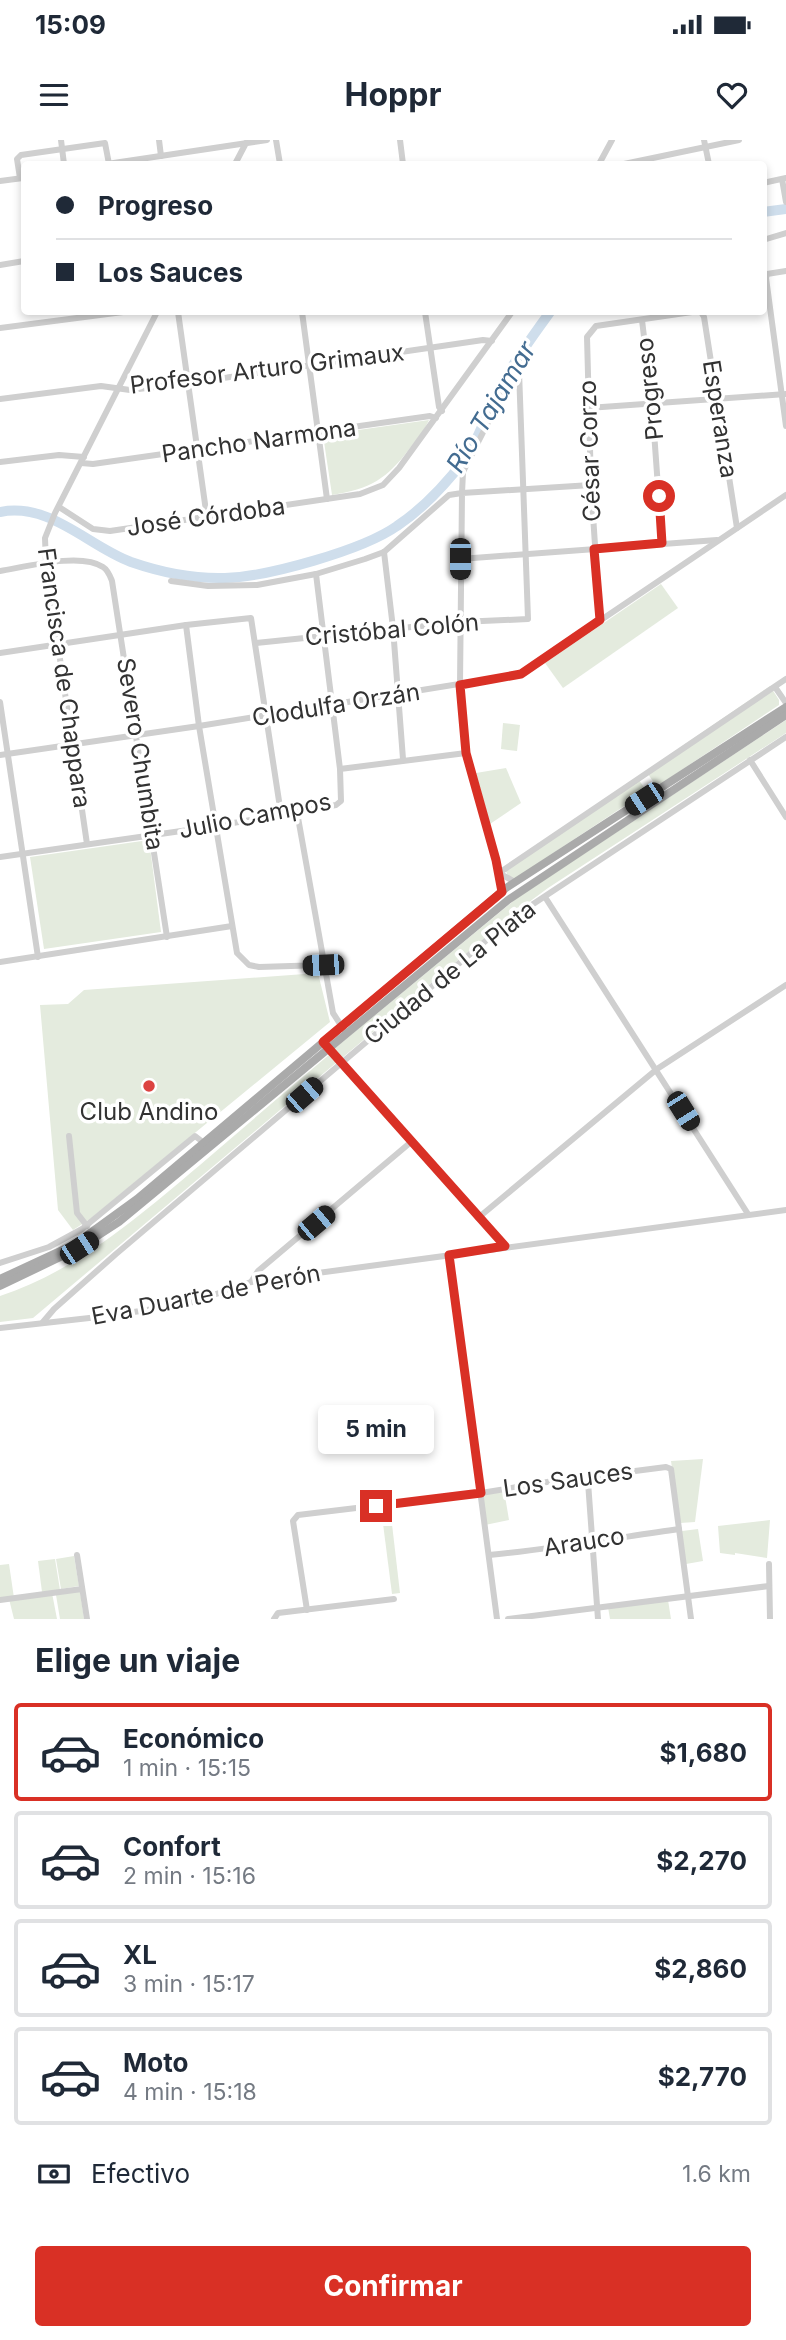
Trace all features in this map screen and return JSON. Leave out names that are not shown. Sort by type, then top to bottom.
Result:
[{"type":"main road","points":[[0,1279],[54,1255],[93,1232],[204,1143],[340,1026],[515,882],[786,705]]},
{"type":"main road","points":[[0,1286],[79,1248],[119,1222],[508,900],[786,715]]},
{"type":"street","points":[[61,140],[64,161]]},
{"type":"street","points":[[159,140],[161,156]]},
{"type":"street","points":[[134,161],[267,140]]},
{"type":"street","points":[[276,140],[280,161]]},
{"type":"street","points":[[400,140],[403,161]]},
{"type":"street","points":[[601,161],[612,140]]},
{"type":"street","points":[[636,161],[704,144],[739,140]]},
{"type":"street","points":[[21,172],[18,156],[105,143],[108,161]]},
{"type":"street","points":[[237,161],[246,143]]},
{"type":"street","points":[[704,144],[708,161]]},
{"type":"street","points":[[0,181],[21,178]]},
{"type":"street","points":[[784,179],[786,200]]},
{"type":"street","points":[[767,239],[786,233]]},
{"type":"street","points":[[0,265],[21,262]]},
{"type":"street","points":[[767,274],[786,271]]},
{"type":"street","points":[[767,285],[786,426]]},
{"type":"street","points":[[0,328],[101,315]]},
{"type":"street","name":"Francisca de Chappara","points":[[87,844],[46,563],[45,538],[155,315]]},
{"type":"street","points":[[178,315],[207,518]]},
{"type":"street","points":[[302,315],[327,499]]},
{"type":"street","points":[[425,315],[439,407],[442,411]]},
{"type":"street","name":"José Córdoba","points":[[57,510],[100,532],[207,518],[360,494],[375,489],[391,479],[510,315]]},
{"type":"street","points":[[642,320],[673,315]]},
{"type":"street","name":"Esperanza","points":[[703,315],[737,527]]},
{"type":"street","name":"César Corzo","points":[[600,620],[591,485],[587,337],[596,326],[642,320]]},
{"type":"street","name":"Progreso","points":[[642,320],[652,404],[662,543]]},
{"type":"street","name":"Profesor Arturo Grimaux","points":[[0,399],[101,386],[130,390],[483,340],[492,341]]},
{"type":"street","points":[[502,892],[466,753],[460,685],[462,493],[463,472],[507,385],[519,371],[526,554]]},
{"type":"street","points":[[588,408],[783,394]]},
{"type":"street","name":"Pancho Narmona","points":[[0,462],[59,455],[93,464],[430,416],[436,418]]},
{"type":"street","points":[[171,581],[230,587],[316,574],[384,552],[449,495],[591,485]]},
{"type":"street","name":"Clodulfa Orzán","points":[[0,755],[137,736],[521,674],[786,495]]},
{"type":"street","points":[[460,559],[718,540]]},
{"type":"street","points":[[384,552],[403,760]]},
{"type":"street","name":"Cristóbal Colón","points":[[256,643],[460,622],[528,620],[526,554]]},
{"type":"street","name":"Severo Chumbita","points":[[46,563],[87,562],[103,567],[112,581],[167,937]]},
{"type":"street","points":[[0,571],[46,563]]},
{"type":"street","points":[[316,574],[340,769]]},
{"type":"street","points":[[0,653],[251,618],[281,814]]},
{"type":"street","points":[[186,625],[237,953],[249,965],[259,967],[323,965]]},
{"type":"street","points":[[499,873],[786,679]]},
{"type":"street","points":[[775,687],[786,705]]},
{"type":"street","points":[[0,702],[38,957]]},
{"type":"street","name":"Ciudad de La Plata","points":[[43,1322],[116,1254],[515,916],[786,737]]},
{"type":"street","name":"Julio Campos","points":[[0,857],[216,826],[336,805],[342,797],[340,769],[466,753]]},
{"type":"street","points":[[750,760],[786,817]]},
{"type":"street","points":[[297,812],[333,1013],[348,1034]]},
{"type":"street","points":[[499,873],[515,882]]},
{"type":"street","points":[[545,897],[748,1214]]},
{"type":"street","points":[[0,962],[232,926]]},
{"type":"street","points":[[478,1218],[657,1069],[786,985]]},
{"type":"street","points":[[323,1042],[505,1246]]},
{"type":"street","points":[[69,1136],[77,1213],[93,1232]]},
{"type":"street","points":[[0,1263],[49,1247],[86,1225],[195,1136],[204,1143]]},
{"type":"street","points":[[251,1282],[258,1271],[411,1142]]},
{"type":"street","name":"Eva Duarte de Perón","points":[[0,1328],[107,1317],[187,1304],[251,1282],[786,1210]]},
{"type":"street","points":[[449,1255],[497,1619]]},
{"type":"street","name":"Los Sauces","points":[[307,1610],[293,1521],[298,1515],[481,1493],[571,1478],[581,1478],[589,1482],[604,1475],[666,1467],[671,1469],[679,1529]]},
{"type":"street","points":[[589,1482],[598,1619]]},
{"type":"street","points":[[679,1529],[691,1619]]},
{"type":"street","name":"Arauco","points":[[489,1555],[593,1543],[627,1535],[679,1529]]},
{"type":"street","points":[[77,1555],[87,1619]]},
{"type":"street","points":[[769,1563],[770,1619]]},
{"type":"street","points":[[508,1619],[769,1586]]},
{"type":"street","points":[[0,1600],[82,1589]]},
{"type":"street","points":[[274,1618],[278,1613],[394,1600]]},
{"type":"shaded area","points":[[429,420],[402,459],[385,475],[367,486],[332,495],[323,435]]},
{"type":"shaded area","points":[[661,584],[678,608],[563,688],[545,663]]},
{"type":"shaded area","points":[[770,686],[779,700],[779,705],[662,783],[654,783],[646,771]]},
{"type":"shaded area","points":[[786,720],[786,733],[548,888],[513,914],[342,1058],[334,1049],[517,898]]},
{"type":"shaded area","points":[[503,723],[520,725],[517,751],[501,749]]},
{"type":"shaded area","points":[[506,768],[521,803],[490,824],[476,773]]},
{"type":"shaded area","points":[[637,777],[645,789],[644,793],[514,879],[508,876],[505,869]]},
{"type":"shaded area","points":[[149,840],[161,932],[44,949],[30,857]]},
{"type":"shaded area","name":"Club Andino","points":[[318,973],[330,1022],[90,1219],[73,1230],[58,1210],[40,1005],[68,1004],[84,990]]},
{"type":"shaded area","points":[[330,1054],[337,1062],[33,1318],[0,1322],[0,1296],[55,1272],[106,1240],[177,1184]]},
{"type":"shaded area","points":[[703,1459],[695,1522],[680,1523],[671,1461]]},
{"type":"shaded area","points":[[504,1490],[509,1520],[485,1525],[481,1493]]},
{"type":"shaded area","points":[[390,1507],[400,1593],[392,1594],[381,1508]]},
{"type":"shaded area","points":[[770,1520],[767,1558],[720,1553],[718,1526]]},
{"type":"shaded area","points":[[698,1529],[703,1561],[686,1564],[682,1531]]},
{"type":"shaded area","points":[[74,1556],[79,1586],[61,1589],[56,1559]]},
{"type":"shaded area","points":[[55,1559],[60,1590],[42,1592],[38,1561]]},
{"type":"shaded area","points":[[9,1564],[14,1598],[52,1593],[57,1619],[14,1619],[9,1599],[0,1598],[0,1565]]},
{"type":"shaded area","points":[[80,1591],[84,1619],[60,1619],[56,1595]]},
{"type":"shaded area","points":[[668,1600],[671,1619],[610,1619],[608,1607]]},
{"type":"waterway","name":"Río Tajamar","points":[[767,211],[786,209]]},
{"type":"waterway","name":"Río Tajamar","points":[[0,512],[36,513],[68,527],[131,562],[189,576],[225,578],[265,573],[339,553],[397,526],[425,503],[450,477],[470,451],[505,377],[548,315]]},
{"type":"place","name":"Club Andino","points":[[149,1086]]},
{"type":"route","points":[[376,1506],[481,1493],[449,1255],[505,1246],[323,1042],[502,892],[496,860],[466,753],[460,685],[521,674],[600,620],[594,549],[662,543],[659,496]]}]
